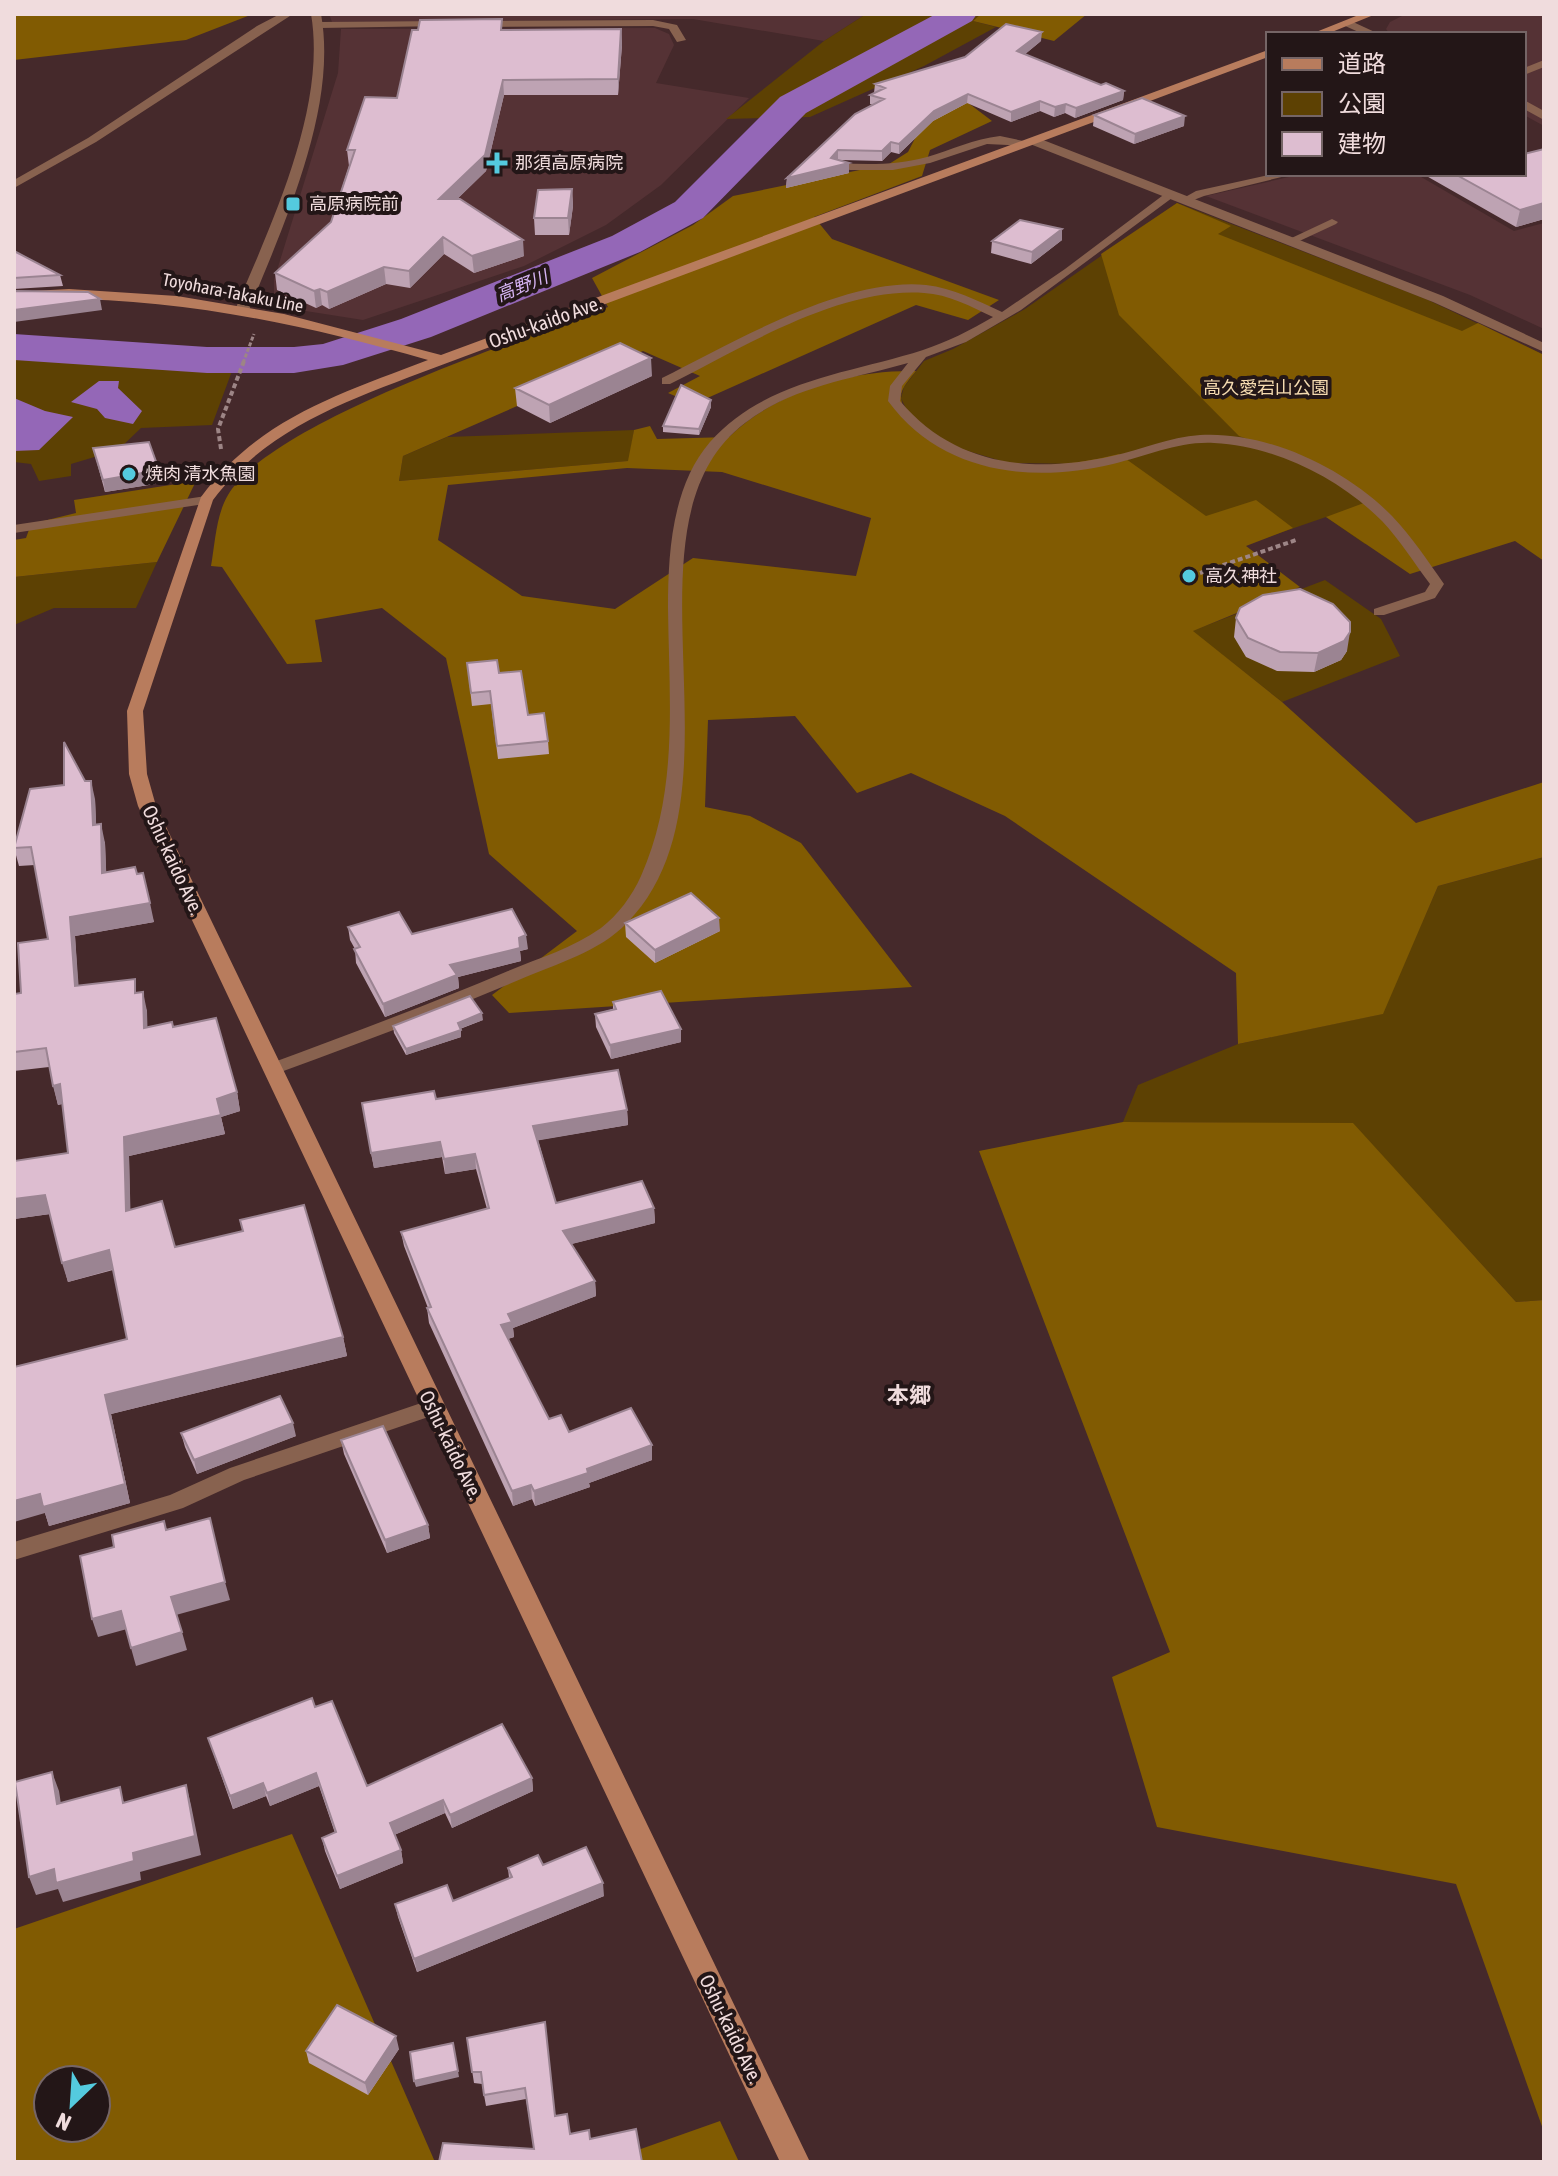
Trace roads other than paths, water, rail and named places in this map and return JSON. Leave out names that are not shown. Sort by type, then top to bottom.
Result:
[{"type":"main road","points":[[1322,32],[1371,14]]},
{"type":"main road","name":"Oshu-kaido Ave.","points":[[795,2162],[147,806],[138,774],[135,711],[206,500],[227,472],[271,436],[311,413],[442,360],[1266,54]]},
{"type":"main road","name":"Toyohara-Takaku Line","points":[[14,296],[110,292],[242,310],[442,360]]},
{"type":"street","points":[[242,310],[290,183],[308,119],[321,56],[318,20]]},
{"type":"street","points":[[1347,23],[1368,32]]},
{"type":"street","points":[[1031,142],[1438,299],[1544,348]]},
{"type":"lane","points":[[14,185],[92,140],[261,28],[288,14]]},
{"type":"lane","points":[[318,20],[446,24]]},
{"type":"lane","points":[[462,24],[653,23],[673,27],[681,40]]},
{"type":"lane","points":[[839,166],[875,169],[898,166],[993,138],[1031,142]]},
{"type":"lane","points":[[1186,200],[1200,193],[1279,176]]},
{"type":"lane","points":[[272,1069],[430,1012],[561,955],[612,928],[630,910],[647,880],[666,830],[675,765],[678,674],[674,587],[678,544],[690,492],[711,449],[737,421],[823,378],[921,355],[964,338],[1002,316],[1170,195]]},
{"type":"lane","points":[[1289,242],[1332,222]]},
{"type":"lane","points":[[666,381],[752,339],[864,294],[897,288],[927,289],[1002,316]]},
{"type":"lane","points":[[921,355],[896,386],[894,401],[920,432],[940,447],[968,457],[1003,465],[1064,469],[1112,460],[1175,440],[1216,439],[1284,456],[1313,467],[1352,490],[1381,513],[1437,584],[1430,595],[1379,612]]},
{"type":"lane","points":[[14,529],[206,500]]},
{"type":"lane","points":[[14,1551],[176,1502],[237,1474],[433,1407]]},
{"type":"waterway","name":"高野川","points":[[14,347],[207,360],[294,360],[328,356],[416,328],[626,244],[689,210],[793,105],[912,43],[960,14]]},
{"type":"place","name":"那須高原病院","points":[[497,163]]},
{"type":"place","name":"高原病院前","points":[[293,204]]},
{"type":"place","name":"焼肉 清水魚園","points":[[129,474]]},
{"type":"place","name":"高久神社","points":[[1189,576]]},
{"type":"district","name":"本郷","points":[[909,1395]]},
{"type":"park label","name":"高久愛宕山公園","points":[[1266,388]]}]
